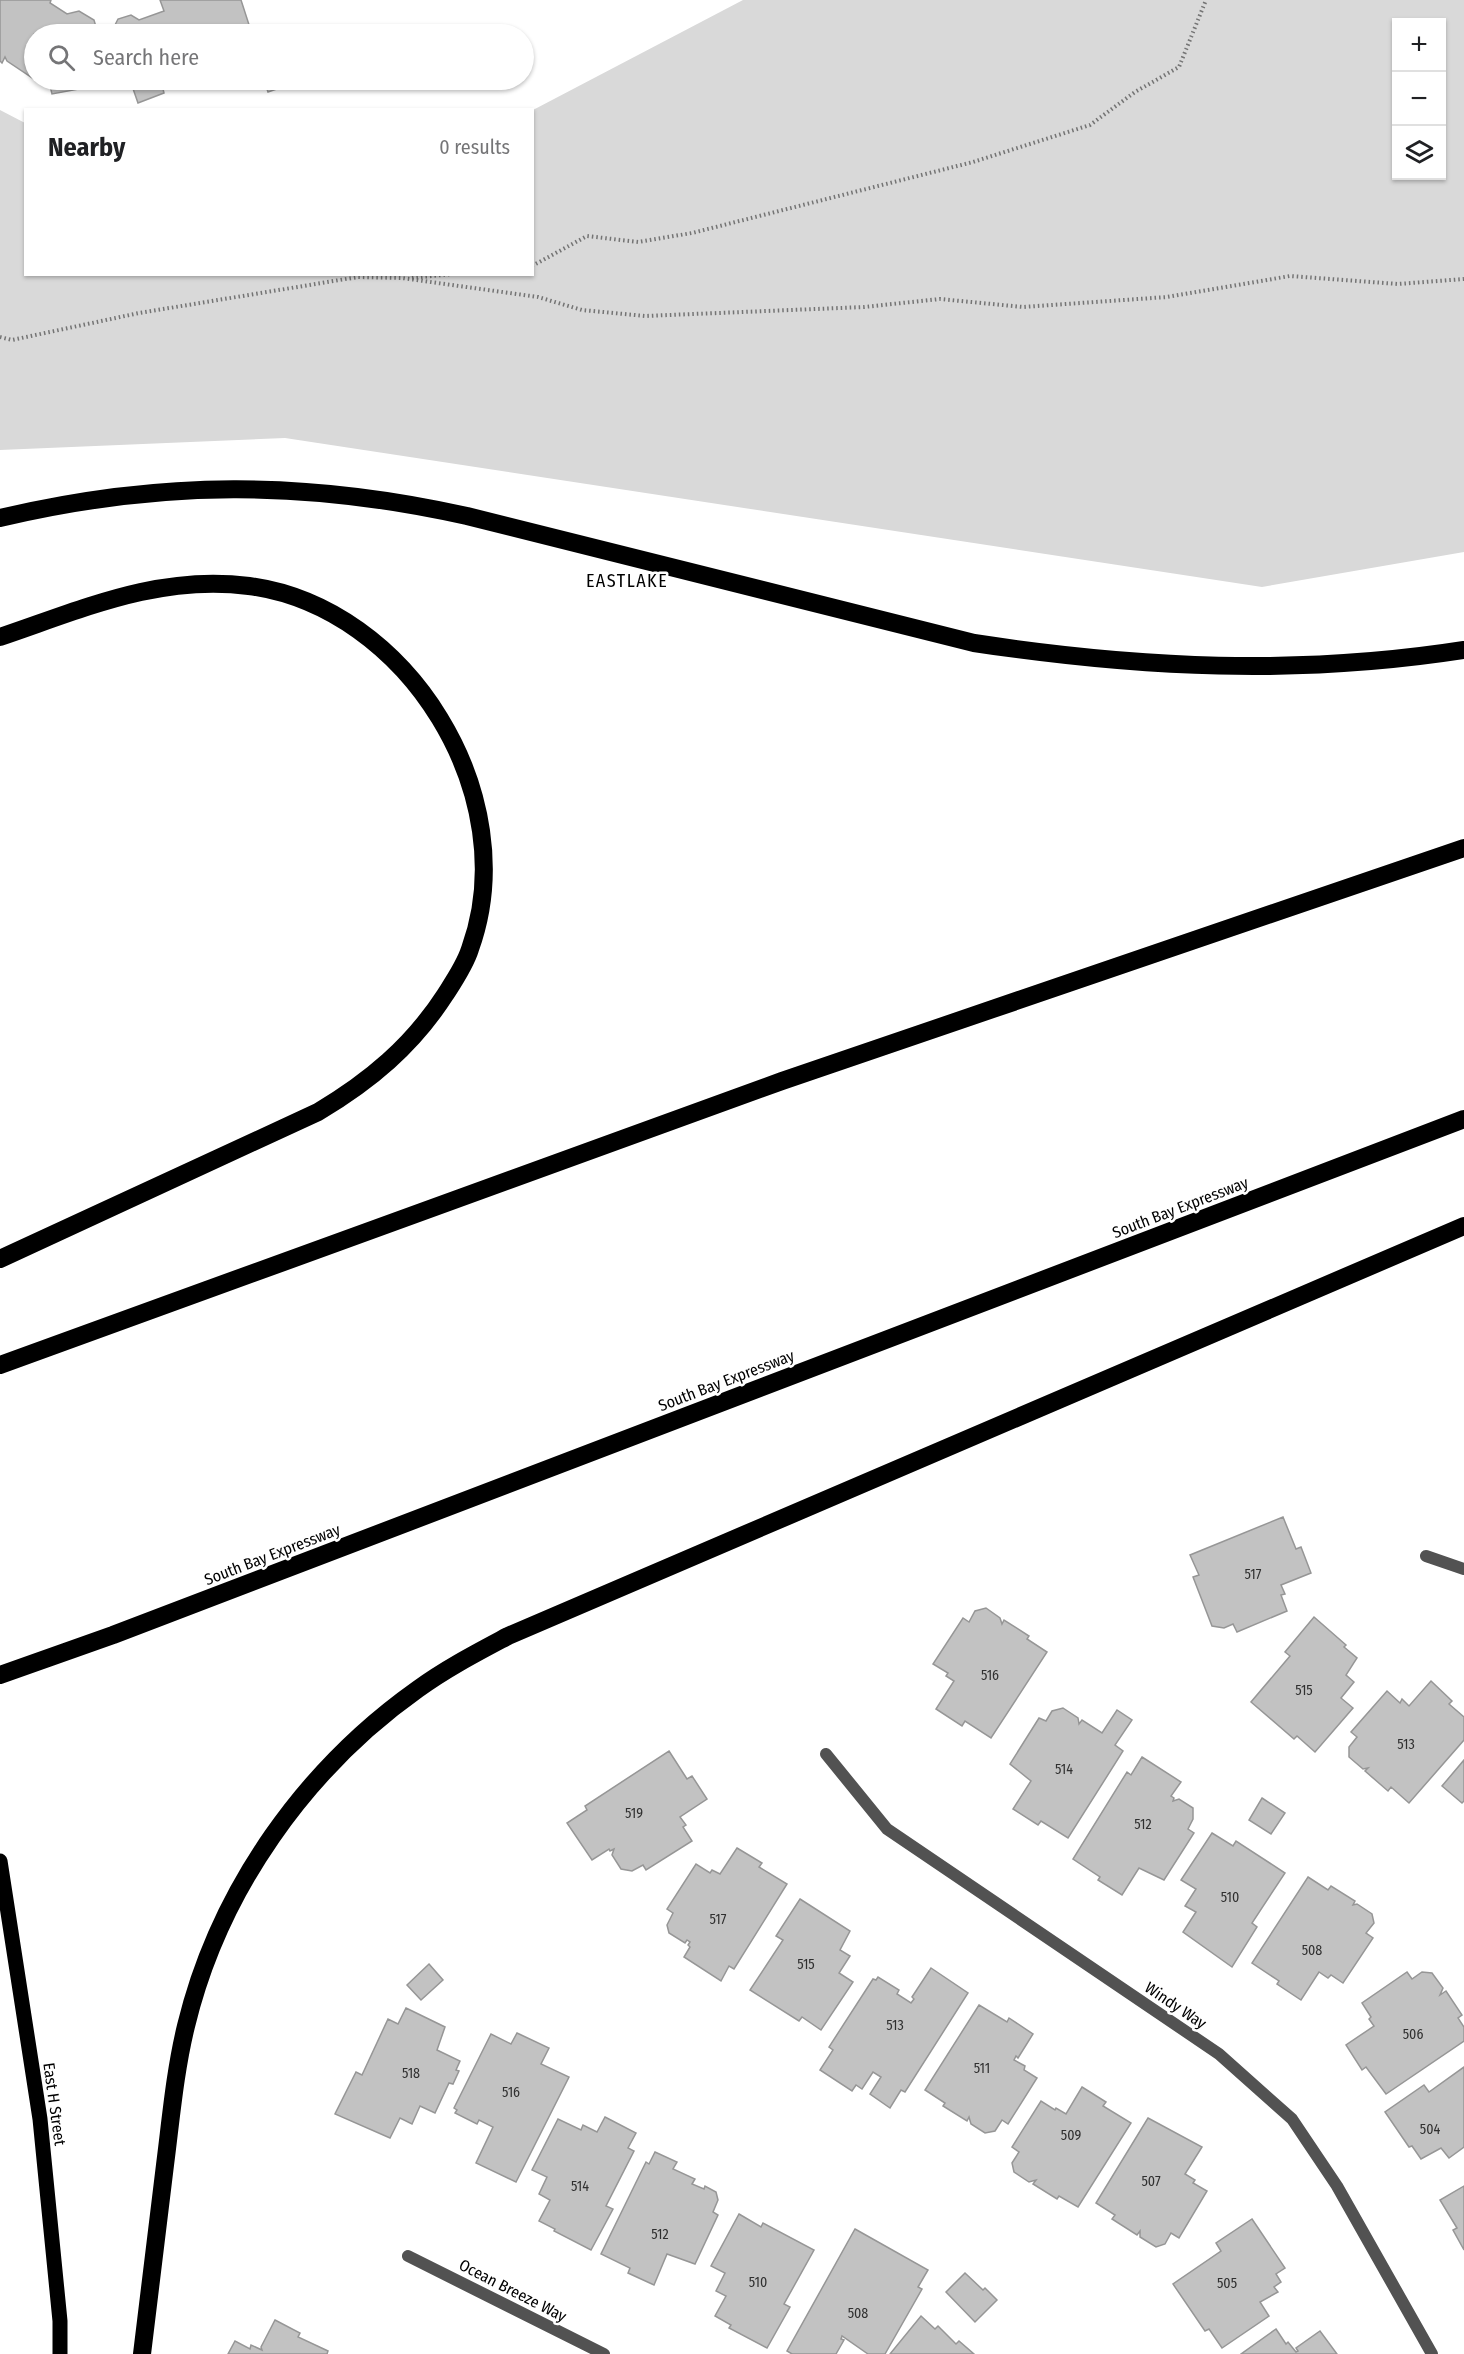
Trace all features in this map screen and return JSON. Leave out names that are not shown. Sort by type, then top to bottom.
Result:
[{"type":"highway","points":[[0,518],[104,497],[165,490],[225,488],[315,491],[408,503],[467,516],[974,643],[1051,655],[1129,663],[1284,666],[1362,662],[1464,650]]},
{"type":"highway","points":[[0,637],[126,596],[182,584],[217,582],[252,586],[285,594],[317,606],[347,623],[373,642],[420,689],[440,716],[469,779],[478,812],[483,846],[481,892],[470,949],[432,1015],[381,1070],[351,1093],[318,1112],[0,1259]]},
{"type":"highway","points":[[0,1365],[782,1081],[1464,848]]},
{"type":"highway","name":"South Bay Expressway","points":[[0,1674],[113,1635],[1464,1119]]},
{"type":"highway","points":[[142,2354],[176,2076],[186,2025],[201,1975],[221,1926],[244,1880],[272,1836],[304,1794],[339,1756],[377,1721],[418,1688],[462,1660],[508,1636],[1464,1226]]},
{"type":"main road","name":"East H Street","points":[[0,1861],[40,2119],[60,2321],[60,2354]]},
{"type":"street","points":[[1426,1556],[1464,1569]]},
{"type":"street","name":"Windy Way","points":[[826,1754],[887,1829],[1219,2054],[1292,2119],[1337,2186],[1432,2354]]},
{"type":"street","name":"Ocean Breeze Way","points":[[408,2256],[604,2354]]},
{"type":"path","points":[[534,265],[586,236],[638,242],[692,233],[973,162],[1090,125],[1135,92],[1179,67],[1206,0]]},
{"type":"path","points":[[0,337],[12,340],[139,313],[358,277],[427,276]]},
{"type":"path","points":[[402,278],[538,297],[582,310],[645,316],[864,307],[940,299],[1034,306],[1167,297],[1290,276],[1398,284],[1464,279]]},
{"type":"shaded area","points":[[743,0],[1464,0],[1464,552],[1262,587],[285,438],[0,450],[0,110],[24,122],[24,276],[534,276],[534,109]]},
{"type":"building","points":[[0,0],[51,0],[50,3],[67,14],[79,11],[94,20],[95,24],[24,24],[24,72],[7,61],[5,57],[2,63],[0,61]]},
{"type":"building","points":[[160,0],[241,0],[249,24],[116,24],[118,19],[131,15],[139,20],[164,11]]},
{"type":"building","points":[[51,90],[74,90],[52,94]]},
{"type":"building","points":[[133,90],[163,90],[164,93],[138,103]]},
{"type":"building","points":[[1283,1517],[1296,1549],[1301,1547],[1311,1573],[1281,1585],[1285,1594],[1281,1595],[1287,1611],[1237,1632],[1233,1624],[1224,1628],[1212,1626],[1193,1577],[1199,1575],[1190,1555]]},
{"type":"building","points":[[986,1608],[1000,1618],[1002,1624],[1004,1620],[1029,1636],[1027,1639],[1047,1652],[991,1738],[965,1721],[962,1726],[936,1709],[954,1681],[946,1676],[948,1673],[933,1664],[963,1618],[969,1622],[975,1611]]},
{"type":"building","points":[[1314,1617],[1346,1645],[1344,1647],[1357,1658],[1346,1675],[1354,1682],[1341,1698],[1353,1708],[1315,1752],[1297,1736],[1294,1739],[1251,1702],[1290,1656],[1285,1652]]},
{"type":"building","points":[[1431,1681],[1452,1701],[1449,1704],[1464,1717],[1464,1740],[1409,1803],[1391,1787],[1388,1791],[1365,1771],[1368,1768],[1363,1769],[1349,1757],[1349,1747],[1357,1737],[1351,1732],[1387,1691],[1400,1703],[1402,1699],[1409,1706]]},
{"type":"building","points":[[1063,1708],[1078,1718],[1079,1724],[1082,1720],[1102,1733],[1117,1710],[1132,1720],[1115,1745],[1123,1751],[1068,1838],[1041,1821],[1038,1825],[1013,1809],[1031,1781],[1010,1764],[1039,1718],[1046,1721],[1052,1711]]},
{"type":"building","points":[[669,1751],[687,1779],[692,1776],[707,1799],[680,1817],[692,1841],[646,1870],[643,1865],[632,1871],[621,1869],[612,1855],[614,1849],[610,1851],[609,1849],[592,1860],[567,1823],[587,1810],[585,1806]]},
{"type":"building","points":[[1142,1757],[1181,1782],[1171,1796],[1174,1798],[1173,1801],[1179,1799],[1193,1808],[1193,1819],[1188,1829],[1194,1833],[1164,1880],[1139,1868],[1122,1895],[1098,1880],[1100,1877],[1073,1859],[1127,1772],[1131,1775]]},
{"type":"building","points":[[1464,1760],[1464,1801],[1462,1803],[1442,1786]]},
{"type":"building","points":[[1262,1798],[1285,1813],[1271,1834],[1249,1820]]},
{"type":"building","points":[[1212,1833],[1233,1846],[1236,1841],[1285,1873],[1252,1923],[1257,1927],[1232,1967],[1183,1932],[1196,1912],[1185,1906],[1196,1889],[1181,1880]]},
{"type":"building","points":[[737,1848],[762,1863],[759,1867],[787,1884],[734,1969],[729,1966],[721,1981],[684,1957],[690,1947],[688,1945],[690,1942],[687,1940],[685,1943],[669,1933],[667,1925],[673,1913],[667,1909],[696,1864],[710,1873],[712,1870],[720,1874]]},
{"type":"building","points":[[1308,1877],[1328,1890],[1331,1886],[1355,1901],[1353,1905],[1357,1904],[1372,1914],[1374,1923],[1366,1933],[1373,1938],[1343,1983],[1331,1975],[1328,1978],[1319,1972],[1301,2000],[1277,1984],[1279,1981],[1252,1963]]},
{"type":"building","points":[[800,1899],[850,1931],[840,1950],[850,1956],[839,1973],[853,1982],[821,2030],[802,2017],[799,2021],[750,1990],[783,1940],[776,1936]]},
{"type":"building","points":[[429,1964],[443,1980],[421,2000],[407,1985]]},
{"type":"building","points":[[931,1968],[968,1993],[905,2092],[901,2090],[890,2108],[870,2094],[881,2077],[873,2072],[862,2089],[856,2085],[852,2091],[820,2070],[833,2050],[829,2047],[873,1979],[876,1980],[878,1977],[899,1990],[897,1994],[911,2003],[914,1999],[912,1997]]},
{"type":"building","points":[[1407,1972],[1412,1979],[1422,1972],[1432,1973],[1443,1988],[1440,1995],[1446,1991],[1462,2015],[1458,2018],[1464,2027],[1464,2041],[1386,2094],[1366,2067],[1362,2070],[1346,2045],[1374,2026],[1362,2003]]},
{"type":"building","points":[[979,2005],[1007,2022],[1009,2018],[1033,2034],[1018,2058],[1016,2056],[1014,2060],[1025,2066],[1024,2070],[1037,2078],[1008,2124],[1002,2120],[995,2131],[985,2133],[971,2124],[969,2117],[967,2121],[943,2106],[945,2103],[925,2090]]},
{"type":"building","points":[[406,2008],[445,2027],[437,2050],[460,2061],[456,2070],[459,2071],[453,2084],[449,2083],[435,2113],[420,2106],[412,2124],[400,2118],[390,2138],[335,2114],[356,2072],[362,2075],[388,2019],[398,2024]]},
{"type":"building","points":[[517,2033],[549,2048],[541,2064],[569,2077],[516,2182],[476,2163],[493,2127],[479,2120],[477,2124],[455,2113],[457,2110],[454,2108],[491,2034],[511,2044]]},
{"type":"building","points":[[1464,2067],[1464,2147],[1449,2158],[1441,2148],[1421,2159],[1412,2146],[1409,2147],[1385,2112],[1424,2085],[1429,2092]]},
{"type":"building","points":[[1082,2087],[1106,2102],[1103,2106],[1131,2123],[1078,2207],[1059,2196],[1057,2199],[1033,2184],[1036,2180],[1029,2182],[1014,2172],[1012,2163],[1019,2152],[1012,2147],[1041,2101],[1066,2114]]},
{"type":"building","points":[[605,2117],[636,2133],[628,2148],[634,2151],[606,2206],[613,2209],[591,2250],[539,2221],[550,2200],[539,2194],[547,2177],[532,2170],[558,2119],[581,2130],[583,2125],[597,2132]]},
{"type":"building","points":[[1148,2118],[1202,2147],[1185,2174],[1195,2180],[1193,2183],[1207,2191],[1179,2238],[1171,2233],[1165,2244],[1156,2247],[1140,2237],[1140,2231],[1137,2235],[1112,2219],[1115,2215],[1096,2203]]},
{"type":"building","points":[[655,2152],[677,2162],[673,2169],[695,2179],[692,2184],[704,2189],[705,2186],[716,2192],[718,2200],[713,2212],[718,2215],[695,2264],[667,2254],[654,2285],[628,2273],[630,2268],[601,2254],[646,2162],[649,2164]]},
{"type":"building","points":[[1464,2186],[1464,2250],[1453,2230],[1457,2228],[1440,2200]]},
{"type":"building","points":[[739,2214],[761,2227],[763,2223],[814,2250],[784,2304],[790,2307],[767,2348],[729,2328],[731,2325],[715,2316],[726,2296],[716,2291],[725,2273],[711,2266]]},
{"type":"building","points":[[1252,2219],[1285,2268],[1276,2274],[1281,2282],[1274,2287],[1278,2292],[1260,2302],[1269,2316],[1222,2348],[1209,2329],[1205,2331],[1173,2284],[1221,2251],[1216,2243]]},
{"type":"building","points":[[855,2229],[928,2270],[918,2287],[922,2289],[885,2354],[868,2354],[842,2336],[841,2339],[844,2340],[836,2354],[792,2354],[787,2351]]},
{"type":"building","points":[[965,2273],[997,2300],[975,2322],[946,2292]]},
{"type":"building","points":[[921,2316],[935,2329],[938,2326],[956,2344],[959,2341],[974,2354],[890,2354]]},
{"type":"building","points":[[275,2320],[300,2333],[298,2337],[328,2351],[327,2354],[228,2354],[235,2341],[250,2349],[251,2345],[262,2350],[261,2347]]},
{"type":"building","points":[[1276,2329],[1286,2344],[1288,2342],[1296,2352],[1298,2351],[1296,2348],[1320,2331],[1337,2354],[1241,2354]]},
{"type":"district","name":"EASTLAKE","points":[[627,581]]}]
